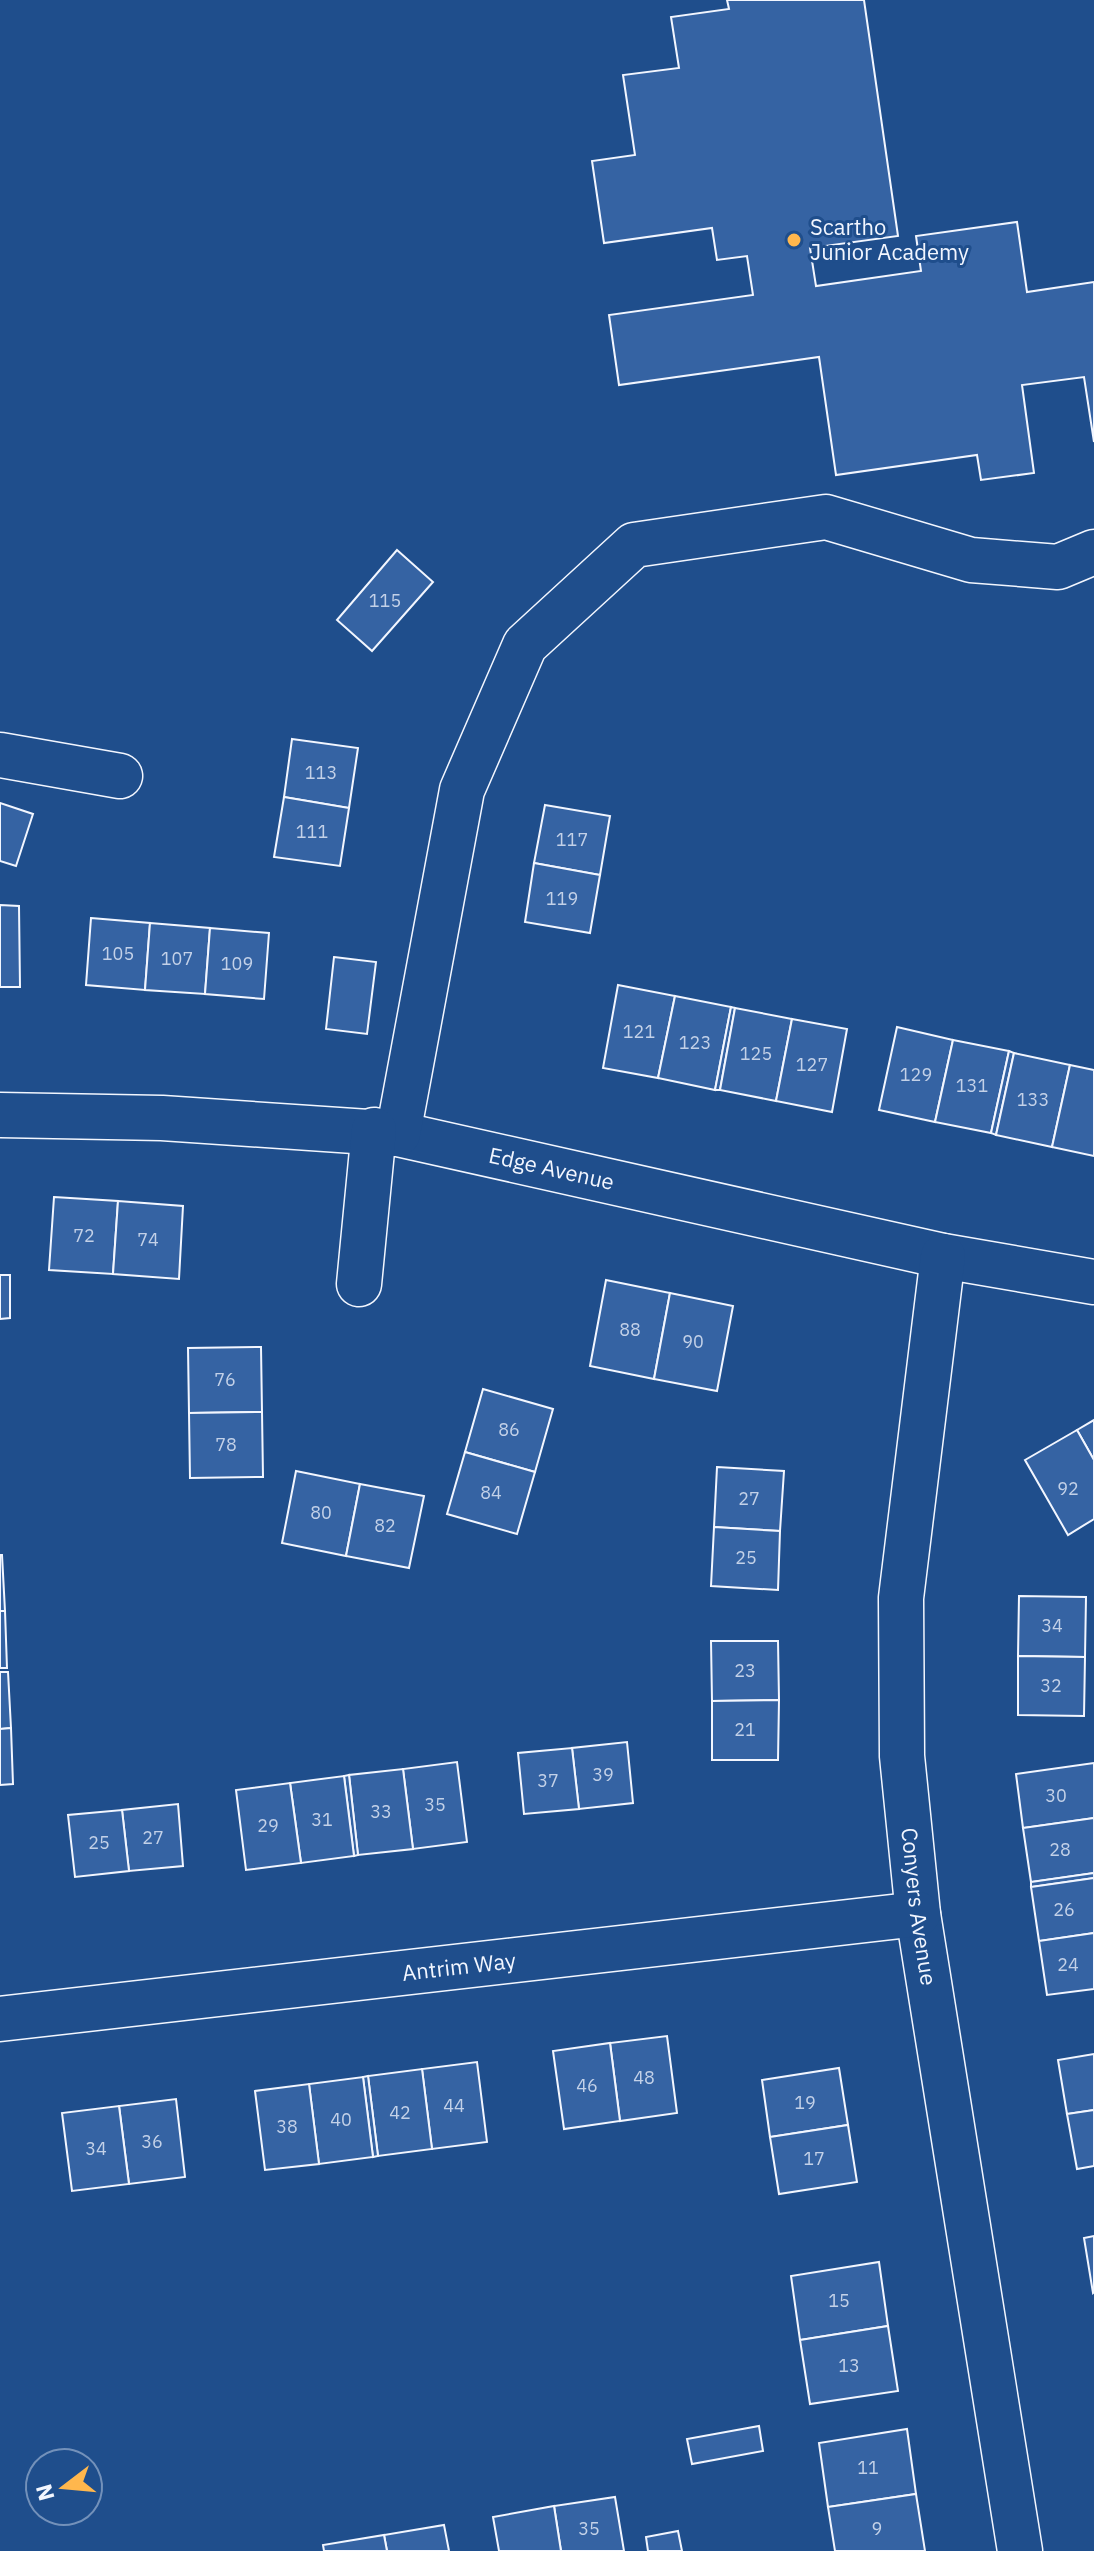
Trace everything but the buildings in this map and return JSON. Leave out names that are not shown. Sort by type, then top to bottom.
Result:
[{"type":"street","points":[[359,1284],[386,1132],[462,790],[525,645],[634,545],[826,517],[971,560],[1058,567],[1094,552]]},
{"type":"street","points":[[0,755],[120,776]]},
{"type":"street","name":"Edge Avenue","points":[[0,1115],[162,1118],[386,1132],[943,1256],[1094,1282]]},
{"type":"street","name":"Conyers Avenue","points":[[943,1256],[901,1598],[902,1756],[918,1914],[1020,2551]]},
{"type":"street","name":"Antrim Way","points":[[0,2019],[918,1914]]},
{"type":"place","name":"Scartho Junior Academy","points":[[794,240]]}]
